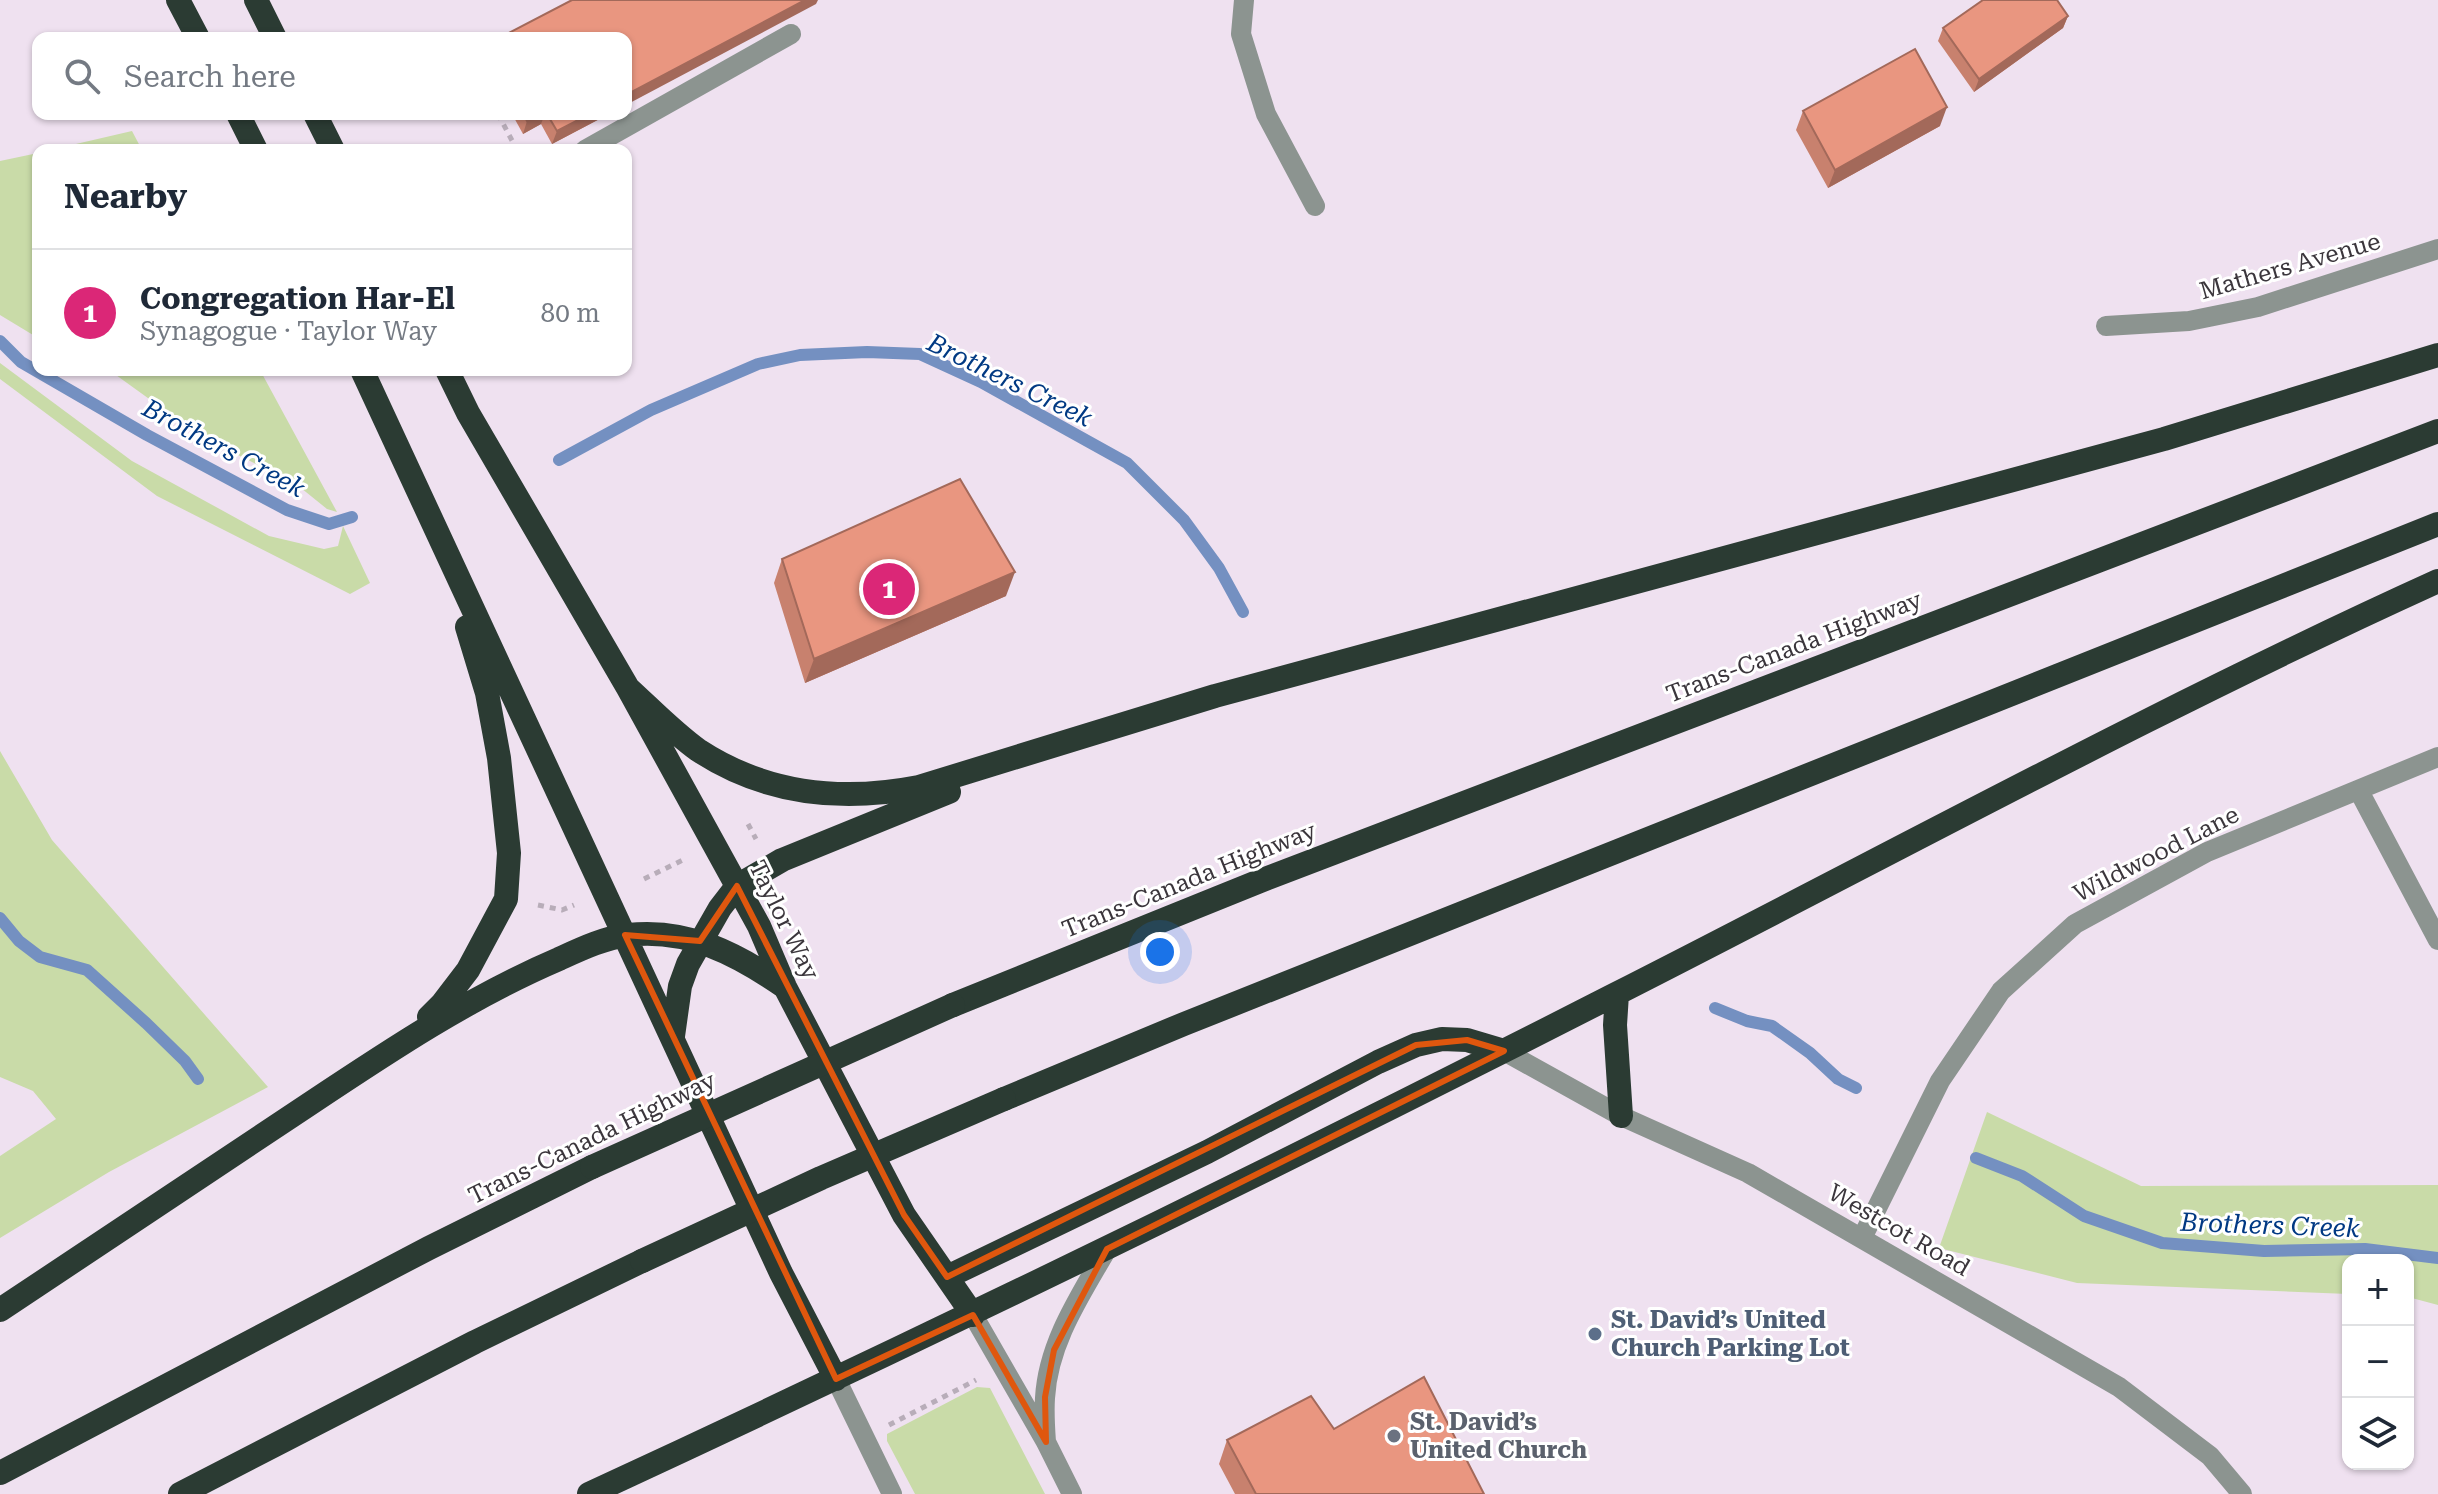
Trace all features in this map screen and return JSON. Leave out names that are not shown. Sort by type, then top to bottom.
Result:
[{"type":"highway","points":[[178,0],[195,32]]},
{"type":"highway","points":[[256,0],[272,32]]},
{"type":"highway","points":[[241,120],[253,144]]},
{"type":"highway","points":[[318,120],[330,144]]},
{"type":"highway","points":[[628,688],[697,749],[732,770],[768,783],[843,795],[881,794],[919,787],[1361,655],[2164,439],[2438,355]]},
{"type":"highway","points":[[365,376],[781,1273],[836,1379]]},
{"type":"highway","name":"Taylor Way","points":[[450,376],[759,926],[785,987],[904,1215],[973,1315]]},
{"type":"highway","name":"Trans-Canada Highway","points":[[0,1473],[429,1248],[592,1167],[953,1005],[1275,875],[2438,431]]},
{"type":"highway","points":[[180,1494],[475,1342],[642,1261],[821,1178],[1004,1099],[1198,1018],[2438,524]]},
{"type":"highway","points":[[403,1042],[442,1004],[468,970],[506,899],[509,853],[499,758],[487,693],[441,544]]},
{"type":"highway","points":[[589,1494],[1107,1249],[1617,994],[2180,704],[2438,581]]},
{"type":"highway","points":[[673,1039],[680,986],[700,941],[737,886],[782,860],[1085,736]]},
{"type":"highway","points":[[0,1310],[403,1042],[521,975],[605,940],[625,935],[674,935],[700,941],[757,968],[785,987]]},
{"type":"highway","points":[[1617,994],[1615,1025],[1621,1116]]},
{"type":"highway","points":[[947,1277],[1207,1152],[1416,1045],[1442,1039],[1467,1040],[1504,1051]]},
{"type":"street","points":[[1244,0],[1241,34],[1266,114],[1315,206]]},
{"type":"street","points":[[596,144],[791,34]]},
{"type":"street","name":"Mathers Avenue","points":[[2106,326],[2189,321],[2258,307],[2438,249]]},
{"type":"street","name":"Wildwood Lane","points":[[1862,1238],[1940,1081],[2001,991],[2075,924],[2207,852],[2438,757]]},
{"type":"street","points":[[2359,791],[2438,940]]},
{"type":"street","name":"Westcot Road","points":[[1504,1051],[1621,1116],[1748,1173],[2119,1387],[2210,1456],[2242,1494]]},
{"type":"street","points":[[1046,1442],[1045,1397],[1054,1350],[1068,1315],[1107,1249]]},
{"type":"street","name":"Taylor Way","points":[[973,1315],[1046,1442],[1072,1494]]},
{"type":"street","points":[[836,1379],[892,1494]]},
{"type":"path","points":[[501,120],[514,144]]},
{"type":"path","points":[[644,879],[693,855]]},
{"type":"path","points":[[525,903],[562,910],[578,903]]},
{"type":"path","points":[[881,1429],[982,1377]]},
{"type":"highlighted area","points":[[737,886],[904,1215],[947,1277],[1416,1045],[1467,1040],[1504,1051],[1107,1249],[1054,1350],[1045,1397],[1046,1442],[973,1315],[836,1379],[625,935],[700,941]]},
{"type":"green space","points":[[132,131],[139,144],[76,144]]},
{"type":"green space","points":[[32,154],[32,334],[0,315],[0,161]]},
{"type":"green space","points":[[0,363],[132,461],[269,536],[324,549],[338,546],[343,526],[370,583],[350,594],[157,496],[0,379]]},
{"type":"green space","points":[[117,376],[263,376],[337,512],[327,509],[296,484],[202,437]]},
{"type":"green space","points":[[0,751],[52,840],[268,1087],[109,1172],[0,1238],[0,1156],[56,1119],[33,1091],[0,1077]]},
{"type":"green space","points":[[1987,1112],[2141,1186],[2438,1185],[2438,1305],[2414,1299],[2414,1254],[2342,1254],[2342,1294],[2077,1283],[1939,1248]]},
{"type":"green space","points":[[977,1387],[990,1388],[1045,1494],[915,1494],[887,1441],[887,1434]]},
{"type":"building","points":[[572,0],[805,0],[632,92],[632,32],[511,32]]},
{"type":"building","points":[[1983,0],[2057,0],[2068,16],[1979,79],[1943,28]]},
{"type":"building","points":[[1915,49],[1947,107],[1835,170],[1803,111]]},
{"type":"building","points":[[551,120],[578,120],[557,131]]},
{"type":"building","points":[[960,479],[1015,572],[814,659],[782,559]]},
{"type":"building","name":"St. David’s United Church","points":[[1424,1377],[1484,1494],[1256,1494],[1227,1440],[1311,1396],[1334,1429]]},
{"type":"waterway","name":"Brothers Creek","points":[[0,341],[32,368]]},
{"type":"waterway","name":"Brothers Creek","points":[[559,460],[651,410],[758,364],[800,355],[867,352],[920,354],[981,382],[1127,463],[1184,520],[1219,568],[1243,612]]},
{"type":"waterway","name":"Brothers Creek","points":[[45,376],[287,510],[329,524],[352,517]]},
{"type":"waterway","points":[[0,918],[19,941],[40,957],[87,970],[185,1061],[198,1079]]},
{"type":"waterway","name":"Brothers Creek","points":[[1715,1008],[1747,1021],[1772,1026],[1810,1053],[1838,1079],[1856,1088]]},
{"type":"waterway","name":"Brothers Creek","points":[[1976,1158],[2022,1176],[2084,1216],[2162,1243],[2264,1251],[2365,1249],[2438,1258]]},
{"type":"place","name":"Congregation Har-El","points":[[889,589]]},
{"type":"place","name":"St. David’s United Church Parking Lot","points":[[1595,1334]]},
{"type":"place","name":"St. David’s United Church","points":[[1394,1436]]}]
